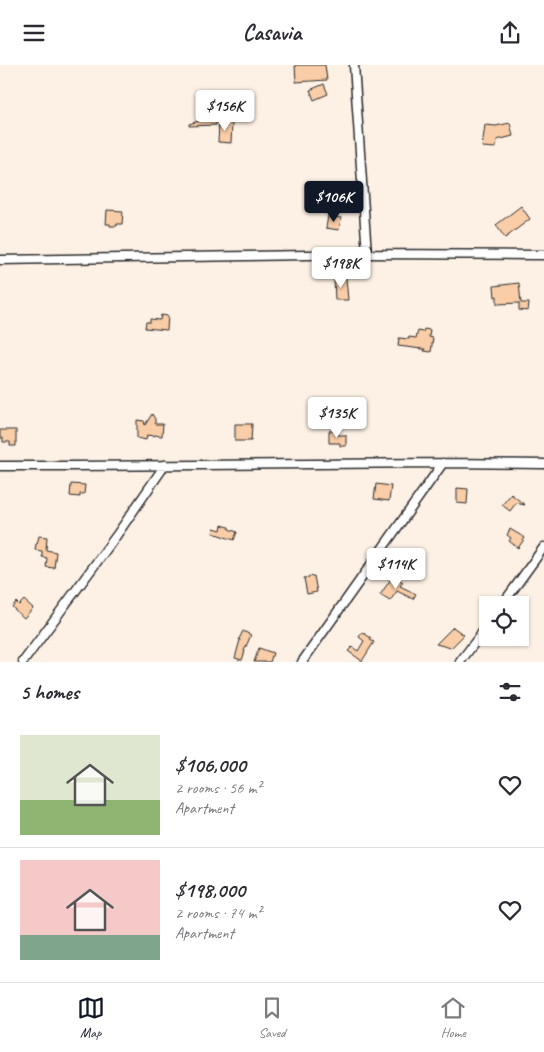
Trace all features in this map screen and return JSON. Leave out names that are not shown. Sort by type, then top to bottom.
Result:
[{"type":"street","points":[[354,65],[367,254]]},
{"type":"street","points":[[0,260],[367,254],[544,255]]},
{"type":"street","points":[[302,662],[443,463]]},
{"type":"street","points":[[0,465],[544,464]]},
{"type":"street","points":[[23,662],[116,536],[165,465]]},
{"type":"street","points":[[509,596],[544,547]]},
{"type":"street","points":[[460,662],[479,637]]},
{"type":"building","points":[[295,65],[325,65],[327,80],[296,82]]},
{"type":"building","points":[[324,84],[328,94],[314,100],[310,90]]},
{"type":"building","points":[[204,118],[216,118],[216,125],[189,126],[189,124]]},
{"type":"building","points":[[219,122],[232,123],[231,143],[218,142]]},
{"type":"building","points":[[510,123],[513,136],[497,140],[496,148],[482,147],[485,125],[496,126]]},
{"type":"building","points":[[521,206],[530,219],[505,238],[496,225]]},
{"type":"building","points":[[107,210],[123,211],[122,224],[110,226],[110,224],[106,224]]},
{"type":"building","points":[[328,216],[341,218],[339,230],[326,228]]},
{"type":"building","points":[[346,278],[348,300],[335,300],[334,279]]},
{"type":"building","points":[[519,283],[521,303],[529,303],[528,311],[519,310],[519,303],[497,304],[494,286]]},
{"type":"building","points":[[161,315],[168,316],[167,330],[145,328],[146,322],[150,322],[150,319],[160,320]]},
{"type":"building","points":[[424,329],[430,330],[429,337],[433,338],[431,352],[424,351],[425,349],[398,346],[399,338],[416,338],[418,331],[423,332]]},
{"type":"building","points":[[152,414],[155,424],[163,424],[162,436],[147,435],[146,440],[137,438],[137,420],[144,421],[145,425]]},
{"type":"building","points":[[235,424],[252,424],[251,441],[235,441]]},
{"type":"building","points":[[0,430],[16,430],[16,446],[10,446],[10,442],[3,442],[3,438],[0,438]]},
{"type":"building","points":[[329,431],[337,431],[337,435],[346,435],[346,446],[340,446],[340,443],[329,443]]},
{"type":"building","points":[[71,484],[85,485],[84,494],[80,494],[80,497],[70,496]]},
{"type":"building","points":[[376,484],[391,486],[389,501],[374,499]]},
{"type":"building","points":[[457,488],[468,489],[467,504],[457,503]]},
{"type":"building","points":[[511,494],[525,505],[516,503],[510,511],[502,505]]},
{"type":"building","points":[[222,525],[237,532],[234,540],[213,533],[214,528],[221,530]]},
{"type":"building","points":[[510,529],[525,538],[518,548],[509,541],[511,538],[507,535]]},
{"type":"building","points":[[39,536],[47,537],[46,550],[56,552],[54,568],[46,567],[47,558],[42,557],[42,551],[35,550]]},
{"type":"building","points":[[314,576],[317,592],[307,594],[304,578]]},
{"type":"building","points":[[393,576],[403,582],[400,586],[416,594],[413,599],[397,591],[390,601],[380,595]]},
{"type":"building","points":[[24,600],[33,608],[24,618],[12,607],[16,602],[19,605]]},
{"type":"building","points":[[453,627],[464,635],[451,648],[436,644]]},
{"type":"building","points":[[243,631],[251,635],[242,660],[235,658],[239,639]]},
{"type":"building","points":[[362,632],[374,642],[362,661],[348,651],[352,647],[358,651],[364,641],[359,637]]},
{"type":"building","points":[[259,648],[273,653],[270,662],[254,662]]}]
